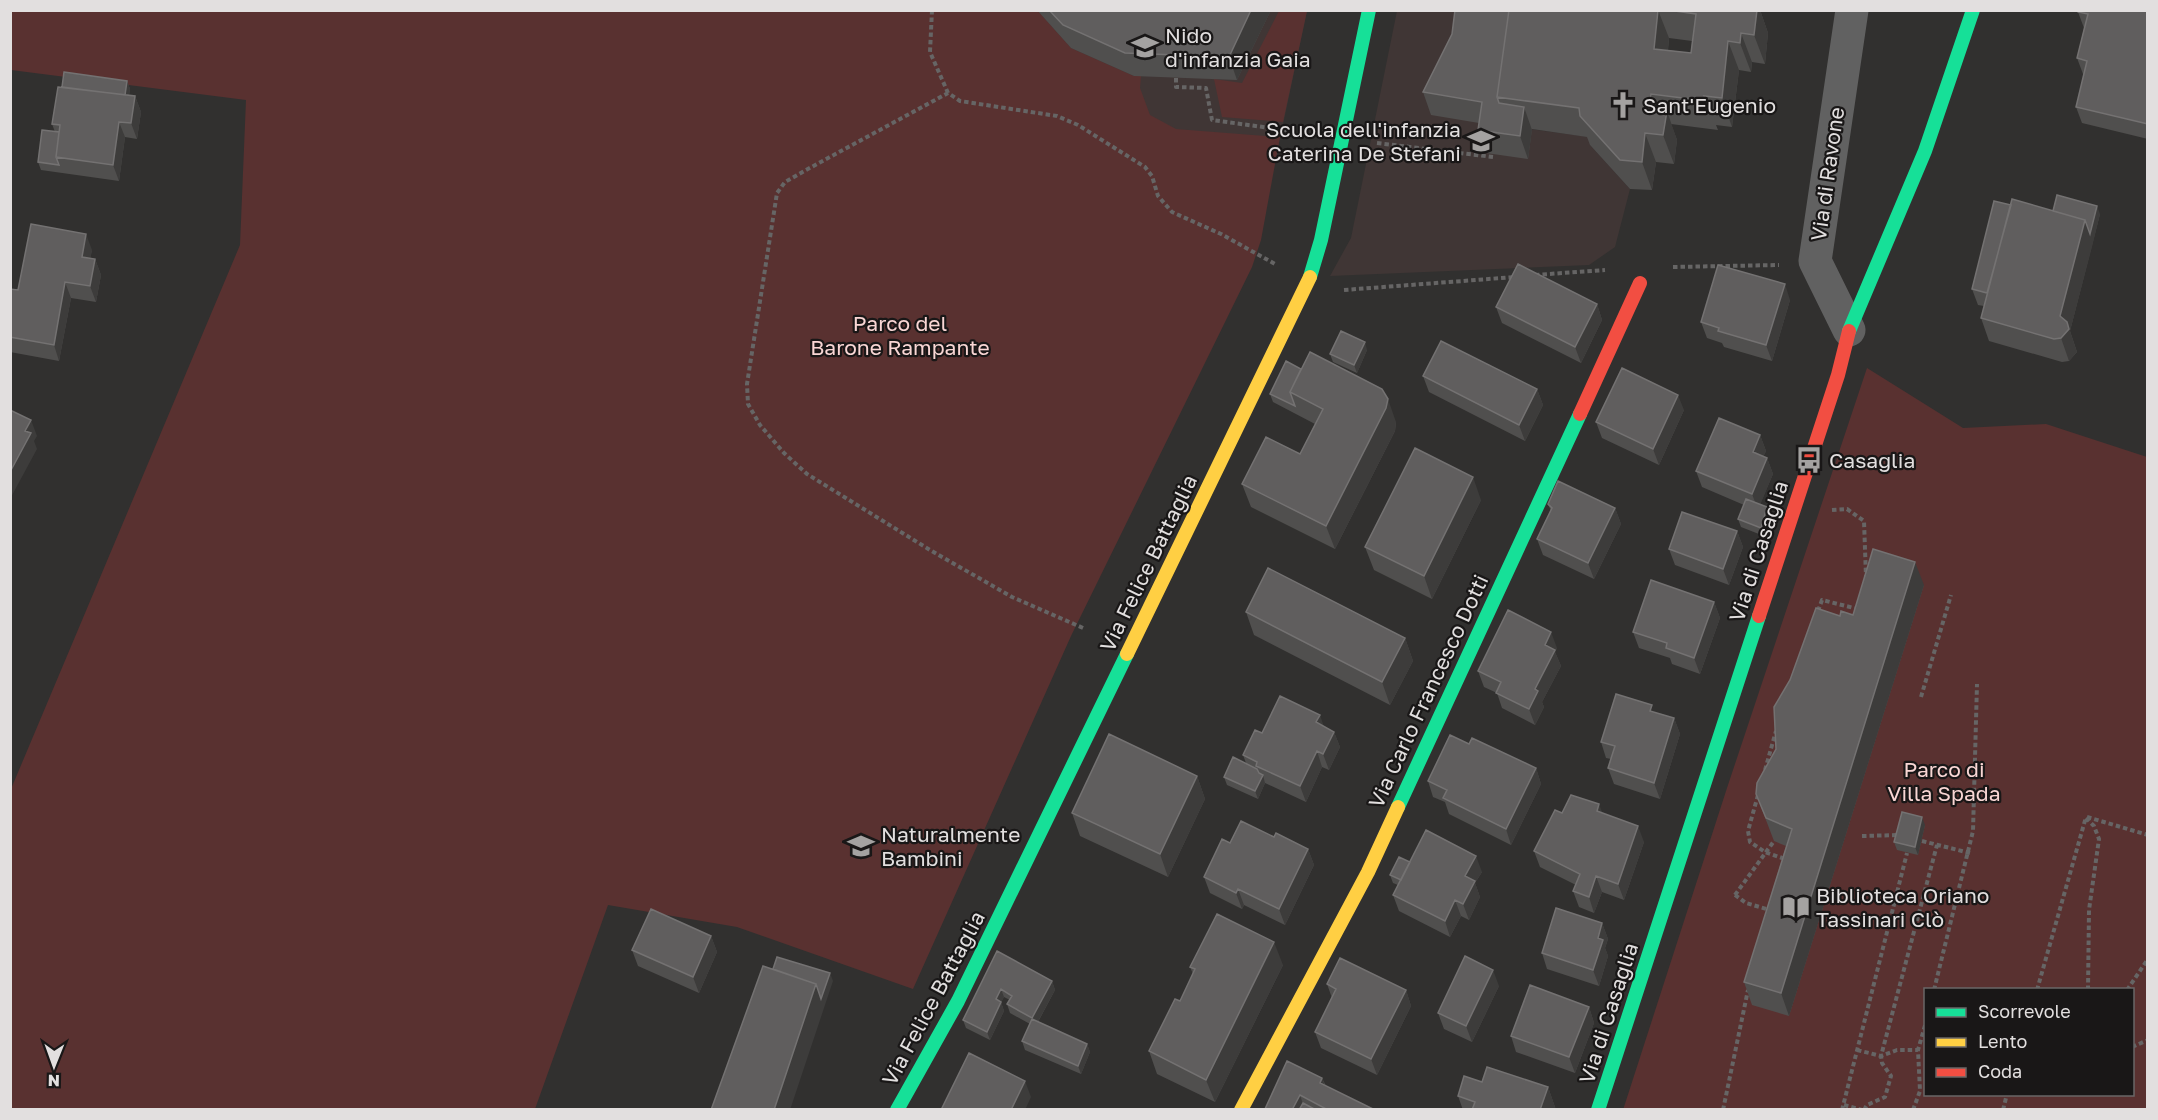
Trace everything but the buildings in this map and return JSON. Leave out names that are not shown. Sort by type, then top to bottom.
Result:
[{"type":"street","name":"Via Felice Battaglia","points":[[897,1110],[958,1001],[1309,280],[1321,240],[1369,10]]},
{"type":"street","name":"Via di Ravone","points":[[1849,330],[1815,261],[1851,10]]},
{"type":"street","name":"Via di Casaglia","points":[[1598,1110],[1838,375],[1849,330],[1925,152],[1973,10]]},
{"type":"street","name":"Via Carlo Francesco Dotti","points":[[1241,1110],[1368,872],[1640,283]]},
{"type":"path","points":[[932,10],[930,52],[948,93],[960,101],[1057,116],[1078,125],[1144,167],[1152,176],[1158,196],[1172,212],[1221,234],[1282,268]]},
{"type":"path","points":[[1176,78],[1176,87],[1206,88],[1212,120],[1292,131]]},
{"type":"path","points":[[948,93],[792,178],[777,193],[747,384],[748,404],[760,425],[784,453],[835,493],[1012,597],[1083,628]]},
{"type":"path","points":[[1376,142],[1493,158]]},
{"type":"path","points":[[1661,267],[1786,265]]},
{"type":"path","points":[[1530,276],[1614,269]]},
{"type":"path","points":[[1339,291],[1518,277]]},
{"type":"path","points":[[1792,513],[1847,509],[1864,521],[1866,583]]},
{"type":"path","points":[[1921,697],[1952,595]]},
{"type":"path","points":[[1815,621],[1822,600],[1862,610]]},
{"type":"path","points":[[1860,618],[1864,602]]},
{"type":"path","points":[[1935,988],[1970,853],[1973,831],[1977,684]]},
{"type":"path","points":[[1764,773],[1777,727]]},
{"type":"path","points":[[1761,785],[1748,831],[1750,842],[1765,852],[1789,860]]},
{"type":"path","points":[[2086,817],[2148,835]]},
{"type":"path","points":[[2038,988],[2086,817]]},
{"type":"path","points":[[2086,817],[2094,826],[2099,839],[2089,910],[2088,988]]},
{"type":"path","points":[[1862,836],[1901,835]]},
{"type":"path","points":[[1773,911],[1746,903],[1735,895],[1774,841]]},
{"type":"path","points":[[1922,841],[1970,853]]},
{"type":"path","points":[[1907,853],[1843,1107],[1863,1110],[1885,1097],[1890,1088],[1891,1076],[1882,1063],[1881,1056],[1937,845]]},
{"type":"path","points":[[1770,921],[1776,901]]},
{"type":"path","points":[[2128,988],[2148,959]]},
{"type":"path","points":[[1723,1110],[1743,1007],[1750,985]]},
{"type":"path","points":[[1913,1110],[1920,1091],[1918,1050],[1924,1029]]},
{"type":"path","points":[[2134,1047],[2148,1040]]},
{"type":"path","points":[[1857,1050],[1881,1056],[1897,1050],[1918,1050]]},
{"type":"shaded area","name":"Nido d'infanzia Gaia","points":[[963,11],[1307,11],[1278,148],[1196,148]]},
{"type":"shaded area","name":"Scuola dell'infanzia Caterina De Stefani","points":[[1397,11],[1523,11],[1508,126],[1590,137],[1590,145],[1630,189],[1615,247],[1589,265],[1330,276],[1351,238]]},
{"type":"green space","name":"Parco del Barone Rampante","points":[[10,11],[1038,11],[1071,48],[1134,76],[1141,76],[1140,88],[1150,115],[1176,129],[1280,137],[1261,240],[1252,267],[1071,636],[913,989],[737,927],[608,905],[535,1109],[11,1109],[11,789],[240,245],[246,100],[11,70]]},
{"type":"green space","points":[[1279,11],[1307,11],[1283,122],[1222,117],[1214,79],[1242,83]]},
{"type":"green space","name":"Parco di Villa Spada","points":[[1867,368],[1963,428],[2046,424],[2147,457],[2147,1109],[1623,1110]]},
{"type":"traffic: fast","points":[[1310,277],[1321,240],[1369,10]]},
{"type":"traffic: fast","points":[[1849,331],[1925,151],[1973,10]]},
{"type":"traffic: fast","points":[[1398,807],[1580,414]]},
{"type":"traffic: fast","points":[[1598,1110],[1759,616]]},
{"type":"traffic: fast","points":[[897,1110],[958,1001],[1127,654]]},
{"type":"traffic: slow","points":[[1127,654],[1310,277]]},
{"type":"traffic: slow","points":[[1241,1110],[1368,872],[1398,807]]},
{"type":"traffic: jam","points":[[1580,414],[1640,283]]},
{"type":"traffic: jam","points":[[1759,616],[1838,375],[1849,331]]},
{"type":"place","name":"Nido d'infanzia Gaia","points":[[1145,47]]},
{"type":"place","name":"Sant'Eugenio","points":[[1623,105]]},
{"type":"place","name":"Scuola dell'infanzia Caterina De Stefani","points":[[1481,141]]},
{"type":"place","name":"Casaglia","points":[[1809,460]]},
{"type":"place","name":"Naturalmente Bambini","points":[[861,846]]},
{"type":"place","name":"Biblioteca Oriano Tassinari Clò","points":[[1796,907]]}]
